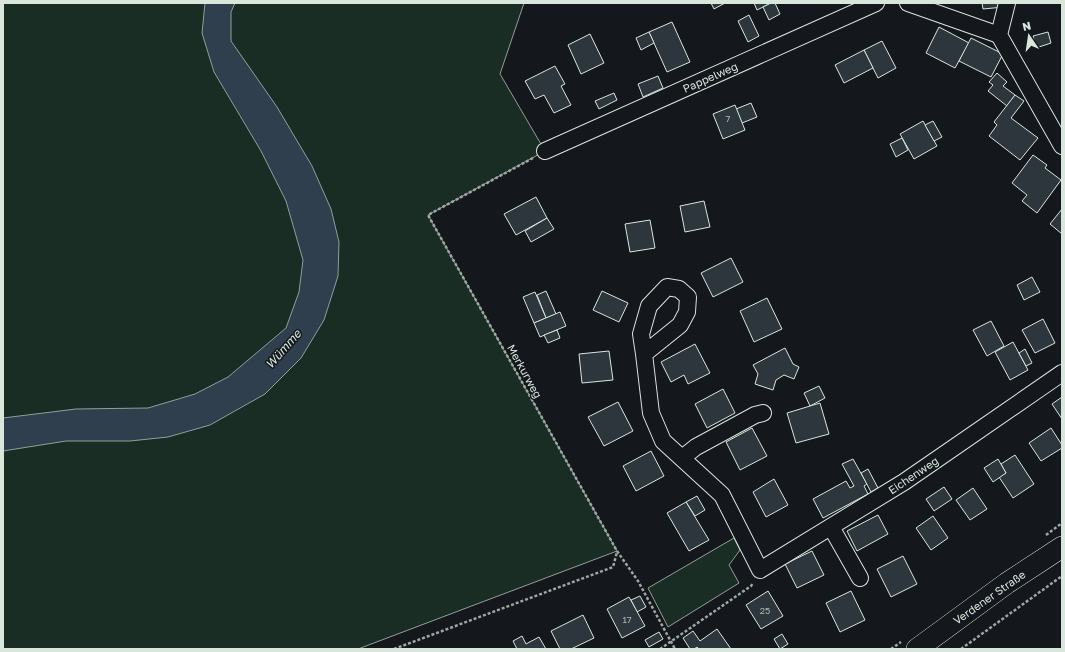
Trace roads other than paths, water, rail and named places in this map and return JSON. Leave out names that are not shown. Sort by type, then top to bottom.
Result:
[{"type":"main road","name":"Verdener Straße","points":[[917,649],[1007,583],[1062,547]]},
{"type":"street","name":"Pappelweg","points":[[545,151],[876,3]]},
{"type":"street","points":[[908,3],[999,36],[1062,146]]},
{"type":"street","points":[[999,36],[1007,3]]},
{"type":"street","points":[[644,354],[651,413],[663,441],[682,458],[696,447],[755,415],[763,413]]},
{"type":"street","name":"Eichenweg","points":[[682,458],[722,495],[760,570],[904,482],[1062,372]]},
{"type":"street","points":[[832,527],[860,578]]},
{"type":"water","name":"Wümme","points":[[205,3],[235,3],[231,12],[231,41],[277,107],[312,166],[331,209],[339,242],[338,276],[324,320],[301,358],[265,394],[210,425],[168,437],[130,441],[66,441],[3,451],[3,418],[76,409],[148,408],[195,394],[228,377],[286,328],[299,292],[303,260],[286,201],[261,151],[214,72],[202,33]]}]
